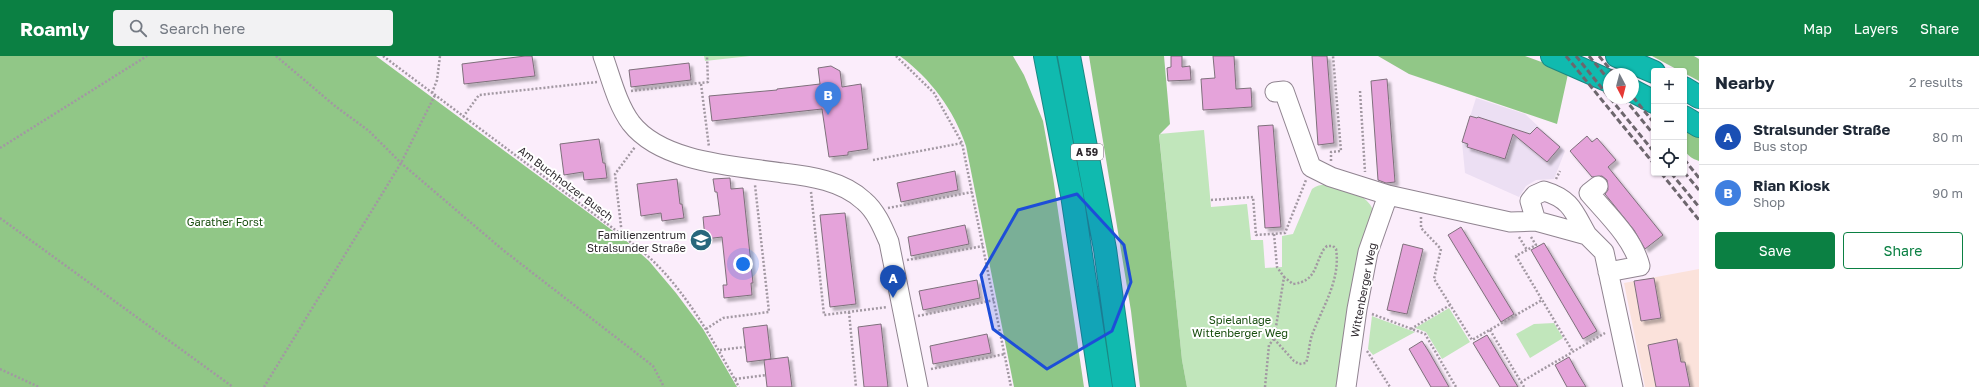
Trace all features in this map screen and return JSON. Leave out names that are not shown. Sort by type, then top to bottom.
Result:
[{"type":"highway","points":[[1030,56],[1046,122],[1055,177],[1072,195]]},
{"type":"highway","name":"A 59","points":[[1045,56],[1072,195],[1101,387]]},
{"type":"highway","name":"A 59","points":[[1069,56],[1105,249],[1124,387]]},
{"type":"highway","points":[[1552,56],[1603,78]]},
{"type":"highway","points":[[1617,56],[1651,71]]},
{"type":"highway","points":[[1687,90],[1699,97]]},
{"type":"highway","points":[[1639,94],[1651,100]]},
{"type":"highway","points":[[1687,119],[1699,126]]},
{"type":"street","points":[[603,56],[624,110],[632,123],[644,136],[670,151],[711,162],[809,176],[829,181],[851,192],[864,201],[873,211],[883,227],[894,263],[916,380]]},
{"type":"street","points":[[1275,92],[1284,91],[1311,167],[1331,177],[1366,189],[1422,203],[1510,222],[1529,221],[1587,235]]},
{"type":"street","points":[[1598,186],[1589,193],[1627,240],[1637,256],[1640,266],[1608,272]]},
{"type":"street","points":[[1529,221],[1530,201],[1535,195],[1544,191],[1558,195],[1569,204],[1587,235],[1604,252],[1633,387]]},
{"type":"street","name":"Wittenberger Weg","points":[[1346,387],[1357,309],[1368,252],[1388,195]]},
{"type":"path","points":[[0,148],[147,56]]},
{"type":"path","points":[[276,56],[335,106],[369,131],[401,163],[503,250],[653,366],[664,387]]},
{"type":"path","name":"Am Buchholzer Busch","points":[[383,56],[622,235],[651,259],[680,292],[706,329],[739,387]]},
{"type":"path","points":[[432,93],[437,80],[440,56]]},
{"type":"path","points":[[463,117],[479,95],[615,86],[701,84],[708,82],[707,56]]},
{"type":"path","points":[[896,56],[934,93],[962,143],[1011,387]]},
{"type":"path","points":[[1331,177],[1331,152],[1341,150],[1333,56]]},
{"type":"path","points":[[701,84],[711,162]]},
{"type":"path","points":[[1360,91],[1366,189]]},
{"type":"path","points":[[264,387],[401,163],[435,95]]},
{"type":"path","points":[[622,235],[615,174],[644,136]]},
{"type":"path","points":[[872,160],[962,143]]},
{"type":"path","points":[[1211,200],[1253,198],[1256,235],[1285,233],[1311,167]]},
{"type":"path","points":[[706,329],[722,318],[768,312],[753,169]]},
{"type":"path","points":[[809,176],[824,315],[849,312],[903,312],[994,300]]},
{"type":"path","points":[[873,211],[972,192]]},
{"type":"path","points":[[1422,203],[1421,228],[1441,249],[1434,279],[1472,340],[1542,300]]},
{"type":"path","points":[[0,218],[233,387]]},
{"type":"path","points":[[1529,221],[1536,245],[1516,256],[1573,352]]},
{"type":"path","points":[[1274,234],[1277,267],[1284,277],[1293,284],[1308,279],[1314,274],[1324,249],[1327,246],[1333,246],[1336,250],[1334,278],[1327,303],[1312,337],[1306,363],[1299,364],[1294,361],[1274,339]]},
{"type":"path","points":[[894,263],[983,246]]},
{"type":"path","points":[[1265,387],[1270,345],[1274,339],[1284,277]]},
{"type":"path","points":[[1411,329],[1450,305]]},
{"type":"path","points":[[1357,309],[1425,334],[1456,387]]},
{"type":"path","points":[[849,312],[856,387]]},
{"type":"path","points":[[1521,382],[1620,325]]},
{"type":"path","points":[[1490,330],[1524,387]]},
{"type":"path","points":[[719,350],[745,347]]},
{"type":"path","points":[[1351,350],[1369,351],[1390,387]]},
{"type":"path","points":[[916,380],[1005,354]]},
{"type":"path","points":[[0,369],[39,387]]},
{"type":"path","points":[[735,379],[766,375]]},
{"type":"highlighted area","points":[[1077,194],[1124,245],[1131,282],[1112,331],[1047,369],[993,329],[981,275],[1018,210]]},
{"type":"shaded area","points":[[1476,98],[1525,114],[1565,151],[1554,179],[1536,180],[1526,186],[1519,197],[1465,173],[1462,142]]},
{"type":"shaded area","points":[[1699,269],[1699,387],[1645,387],[1624,283]]},
{"type":"green space","name":"Garather Forst","points":[[0,56],[376,56],[624,239],[649,261],[676,293],[703,329],[737,387],[0,387]]},
{"type":"green space","points":[[704,56],[750,56],[705,61]]},
{"type":"green space","points":[[900,56],[1013,56],[1024,75],[1043,121],[1053,177],[1084,387],[1014,387],[966,146],[955,120],[940,96],[921,74]]},
{"type":"green space","points":[[1089,56],[1164,56],[1170,124],[1159,135],[1182,360],[1187,387],[1140,387],[1131,311]]},
{"type":"green space","points":[[1378,56],[1525,56],[1547,64],[1568,74],[1557,124],[1409,74]]},
{"type":"green space","points":[[1652,56],[1694,56],[1699,59],[1699,81],[1687,75],[1687,68],[1674,68]]},
{"type":"green space","points":[[1687,129],[1699,135],[1699,161],[1687,153]]},
{"type":"green space","name":"Spielanlage Wittenberger Weg","points":[[1204,130],[1211,207],[1247,204],[1251,240],[1263,240],[1265,268],[1282,267],[1282,236],[1293,234],[1312,189],[1319,185],[1337,185],[1355,192],[1370,204],[1373,210],[1339,387],[1187,387],[1182,360],[1159,134]]},
{"type":"green space","points":[[1449,308],[1470,342],[1442,359],[1426,332],[1415,328]]},
{"type":"green space","points":[[1372,316],[1415,332],[1373,355],[1368,349]]},
{"type":"green space","points":[[1554,323],[1563,338],[1530,358],[1516,334],[1534,324]]},
{"type":"building","points":[[532,56],[535,76],[464,84],[462,64]]},
{"type":"building","points":[[1171,56],[1182,56],[1182,67],[1190,66],[1191,80],[1168,81],[1167,68],[1171,67]]},
{"type":"building","points":[[1213,56],[1234,56],[1236,89],[1251,88],[1252,107],[1203,110],[1201,79],[1215,78]]},
{"type":"building","points":[[1312,56],[1327,56],[1334,143],[1318,145]]},
{"type":"building","points":[[689,63],[691,80],[631,87],[629,70]]},
{"type":"building","points":[[831,66],[840,71],[842,87],[861,84],[868,149],[848,152],[848,155],[829,157],[822,109],[712,121],[709,96],[777,90],[820,84],[818,68]]},
{"type":"building","points":[[1387,79],[1395,182],[1386,183],[1378,180],[1371,81]]},
{"type":"building","points":[[1470,116],[1478,117],[1530,134],[1537,127],[1560,147],[1547,162],[1513,134],[1505,159],[1467,147],[1468,144],[1462,142]]},
{"type":"building","points":[[1273,125],[1281,227],[1265,228],[1258,126]]},
{"type":"building","points":[[1587,136],[1592,142],[1597,138],[1616,160],[1608,167],[1663,235],[1645,249],[1634,230],[1605,194],[1608,190],[1607,180],[1602,176],[1592,177],[1570,151]]},
{"type":"building","points":[[599,139],[607,178],[584,180],[583,172],[564,175],[560,144]]},
{"type":"building","points":[[955,171],[958,190],[901,202],[897,183]]},
{"type":"building","points":[[730,178],[731,189],[743,188],[753,283],[751,283],[752,295],[724,298],[723,285],[727,285],[722,237],[705,239],[703,217],[720,215],[717,192],[715,192],[713,179]]},
{"type":"building","points":[[677,179],[680,204],[682,204],[684,218],[662,221],[661,213],[641,216],[637,184]]},
{"type":"building","points":[[845,213],[856,304],[830,307],[820,215]]},
{"type":"building","points":[[965,225],[969,244],[911,256],[908,237]]},
{"type":"building","points":[[1461,227],[1514,314],[1501,322],[1448,235]]},
{"type":"building","points":[[1544,243],[1597,331],[1583,339],[1531,250]]},
{"type":"building","points":[[1403,244],[1423,249],[1407,314],[1387,310]]},
{"type":"building","points":[[1654,278],[1661,318],[1641,321],[1634,281]]},
{"type":"building","points":[[977,280],[980,298],[923,310],[919,291]]},
{"type":"building","points":[[881,324],[888,387],[864,387],[858,327]]},
{"type":"building","points":[[767,325],[771,359],[747,362],[743,328]]},
{"type":"building","points":[[987,334],[991,353],[933,364],[930,346]]},
{"type":"building","points":[[1487,335],[1518,387],[1500,387],[1473,343]]},
{"type":"building","points":[[1677,339],[1681,362],[1685,362],[1690,387],[1656,387],[1648,345]]},
{"type":"building","points":[[1422,341],[1449,387],[1431,387],[1409,349]]},
{"type":"building","points":[[788,357],[792,387],[767,387],[764,360]]},
{"type":"building","points":[[1569,357],[1586,387],[1567,387],[1555,365]]},
{"type":"railway","points":[[1566,56],[1651,160]]},
{"type":"railway","points":[[1576,56],[1603,90]]},
{"type":"railway","points":[[1589,56],[1603,73]]},
{"type":"railway","points":[[1599,56],[1609,68]]},
{"type":"railway","points":[[1615,104],[1651,148]]},
{"type":"railway","points":[[1629,104],[1651,131]]},
{"type":"railway","points":[[1639,104],[1651,119]]},
{"type":"railway","points":[[1687,163],[1699,178]]},
{"type":"railway","points":[[1663,176],[1699,220]]},
{"type":"railway","points":[[1673,176],[1699,207]]},
{"type":"railway","points":[[1687,176],[1699,190]]},
{"type":"place","name":"Rian Kiosk","points":[[828,115]]},
{"type":"place","name":"Familienzentrum Stralsunder Straße","points":[[701,240]]},
{"type":"place","name":"Stralsunder Straße","points":[[893,298]]}]
